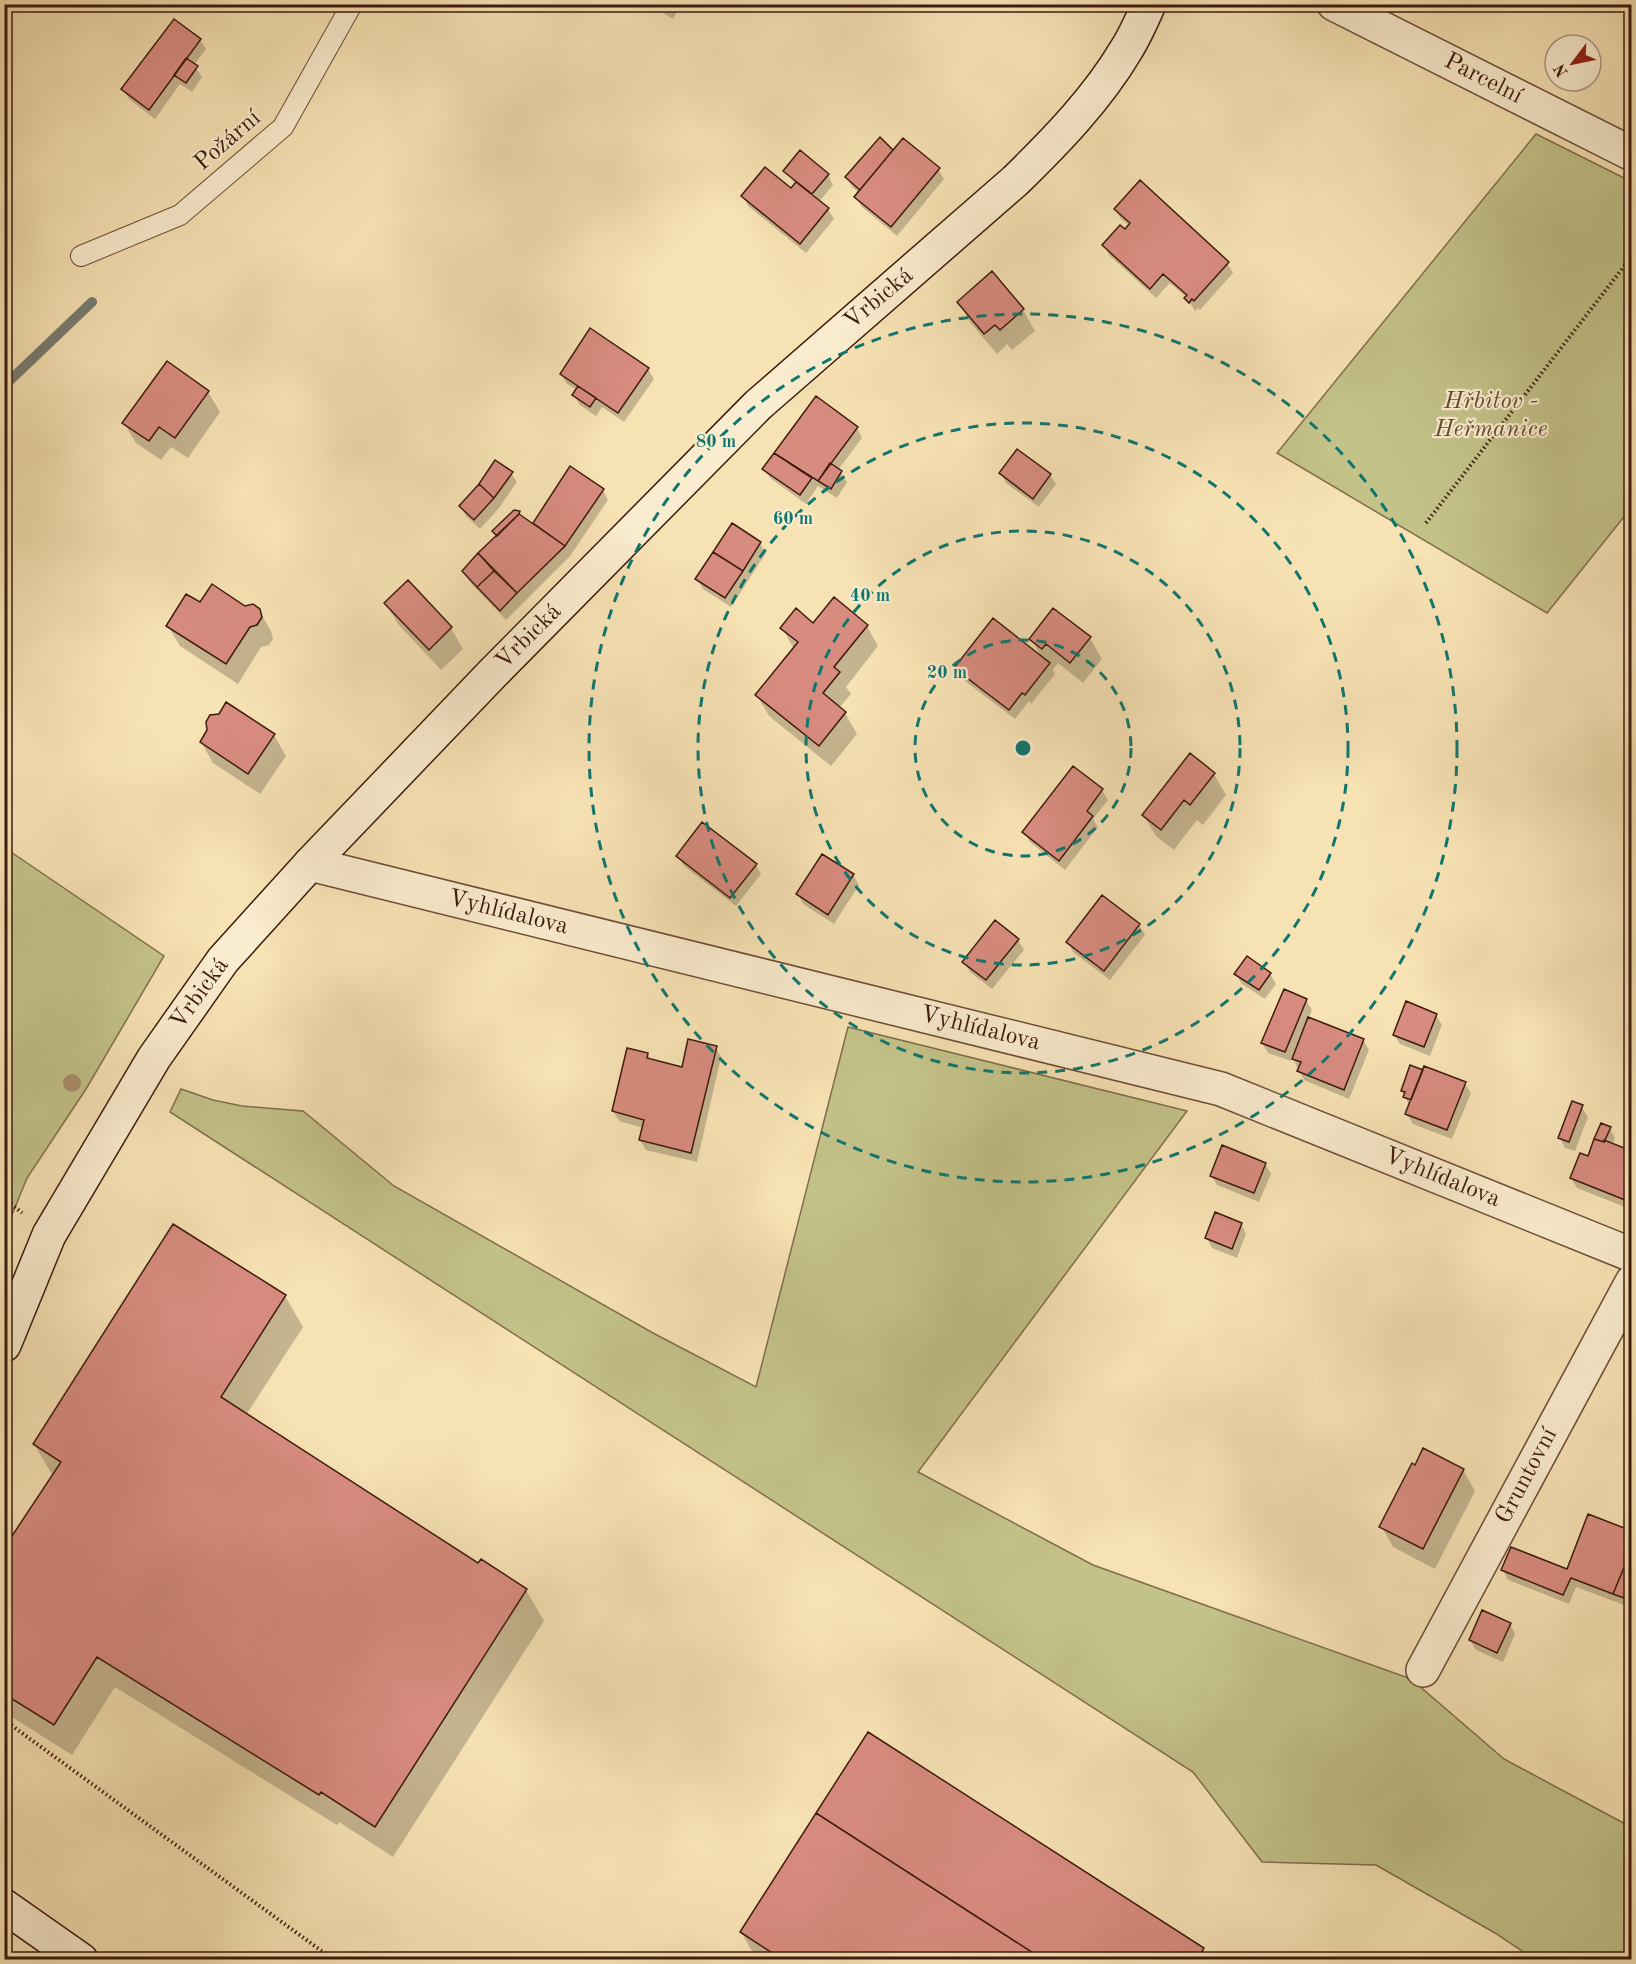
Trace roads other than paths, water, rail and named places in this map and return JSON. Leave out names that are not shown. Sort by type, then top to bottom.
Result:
[{"type":"street","name":"Vrbická","points":[[4,1345],[48,1235],[154,1058],[223,960],[310,864],[493,673],[758,405],[1036,161],[1107,78],[1126,51],[1149,4]]},
{"type":"street","name":"Parcelní","points":[[1334,4],[1632,154]]},
{"type":"street","name":"Vyhlídalova","points":[[310,864],[1221,1089],[1632,1255]]},
{"type":"street","name":"Gruntovní","points":[[1423,1670],[1632,1282]]},
{"type":"street","points":[[4,1906],[81,1959]]},
{"type":"lane","name":"Požární","points":[[81,256],[180,215],[283,127],[352,4]]},
{"type":"waterway","points":[[4,386],[92,302]]},
{"type":"park label","name":"Hřbitov - Heřmanice","points":[[1491,416]]}]
